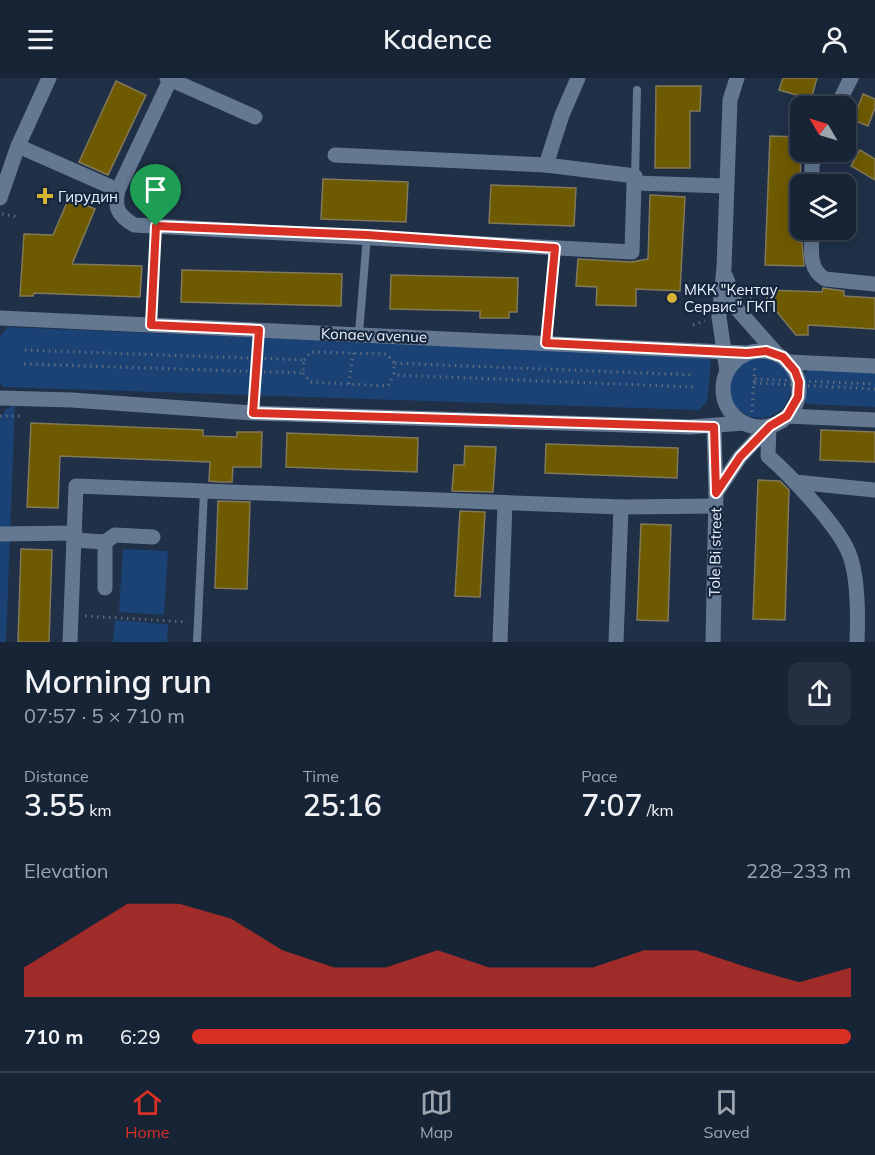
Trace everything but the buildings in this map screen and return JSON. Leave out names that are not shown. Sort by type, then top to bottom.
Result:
[{"type":"street","points":[[546,165],[561,116],[578,78]]},
{"type":"street","points":[[727,372],[722,351],[719,317],[724,268],[730,100],[737,78]]},
{"type":"street","points":[[842,96],[851,78]]},
{"type":"street","points":[[0,198],[45,79]]},
{"type":"street","points":[[255,117],[170,79],[118,190],[117,212],[134,225],[367,235],[632,252],[635,180]]},
{"type":"street","points":[[18,146],[118,190]]},
{"type":"street","points":[[335,155],[546,165],[635,180],[726,186]]},
{"type":"street","points":[[0,187],[9,170]]},
{"type":"street","points":[[812,240],[812,262],[818,275],[825,279],[875,284]]},
{"type":"street","points":[[70,642],[76,486],[621,507],[716,500],[740,457],[770,426],[787,416],[794,408],[799,384],[783,358],[738,310],[724,268]]},
{"type":"street","name":"Konaev avenue","points":[[0,318],[751,352],[783,358],[875,366]]},
{"type":"street","points":[[748,424],[729,410],[723,392],[727,372],[732,364],[751,352]]},
{"type":"street","points":[[0,398],[72,400],[253,413],[714,427],[748,424],[770,426]]},
{"type":"street","points":[[787,416],[875,420]]},
{"type":"street","points":[[770,426],[768,456],[795,482],[848,550],[853,568],[857,642]]},
{"type":"street","name":"Tole Bi street","points":[[713,642],[716,500],[714,427]]},
{"type":"street","points":[[795,482],[875,490]]},
{"type":"street","points":[[500,642],[505,503]]},
{"type":"street","points":[[616,642],[621,507]]},
{"type":"street","points":[[0,534],[75,537],[105,542],[115,535],[153,537]]},
{"type":"street","points":[[105,542],[105,588]]},
{"type":"lane","points":[[635,180],[637,90]]},
{"type":"lane","points":[[151,325],[156,226]]},
{"type":"lane","points":[[358,333],[367,235]]},
{"type":"lane","points":[[546,343],[555,248]]},
{"type":"lane","points":[[197,642],[204,490]]},
{"type":"path","points":[[0,214],[18,217]]},
{"type":"path","points":[[253,413],[259,330]]},
{"type":"path","points":[[24,350],[304,360]]},
{"type":"path","points":[[311,352],[387,354],[394,363],[394,375],[388,386],[310,382],[303,374],[304,360],[311,352]]},
{"type":"path","points":[[748,424],[755,381],[751,352]]},
{"type":"path","points":[[349,384],[352,353]]},
{"type":"path","points":[[394,363],[694,375]]},
{"type":"path","points":[[24,364],[303,374]]},
{"type":"path","points":[[394,375],[693,387]]},
{"type":"path","points":[[755,381],[875,387]]},
{"type":"path","points":[[0,416],[21,416]]},
{"type":"path","points":[[71,615],[188,622]]},
{"type":"shaded area","points":[[8,327],[709,357],[711,363],[707,402],[699,410],[3,387],[0,382],[0,336]]},
{"type":"shaded area","points":[[760,356],[772,358],[782,365],[789,375],[791,387],[789,399],[782,409],[772,416],[760,418],[748,416],[738,409],[731,399],[729,387],[731,375],[738,365],[748,358]]},
{"type":"shaded area","points":[[812,366],[875,369],[875,407],[807,404],[804,400],[805,373]]},
{"type":"shaded area","points":[[15,404],[6,642],[0,642],[0,420],[5,410]]},
{"type":"shaded area","points":[[123,549],[168,551],[164,615],[119,612]]},
{"type":"shaded area","points":[[115,620],[168,624],[167,642],[113,642]]},
{"type":"place","name":"Гирудин","points":[[45,196]]},
{"type":"place","name":"МКК \"Кентау Сервис\" ГКП","points":[[672,298]]},
{"type":"route","points":[[156,226],[367,235],[555,248],[546,343],[747,353],[766,351],[777,354],[789,362],[799,382],[798,397],[794,408],[787,416],[770,426],[740,457],[716,493],[714,427],[253,413],[259,330],[151,325],[156,226]]}]
